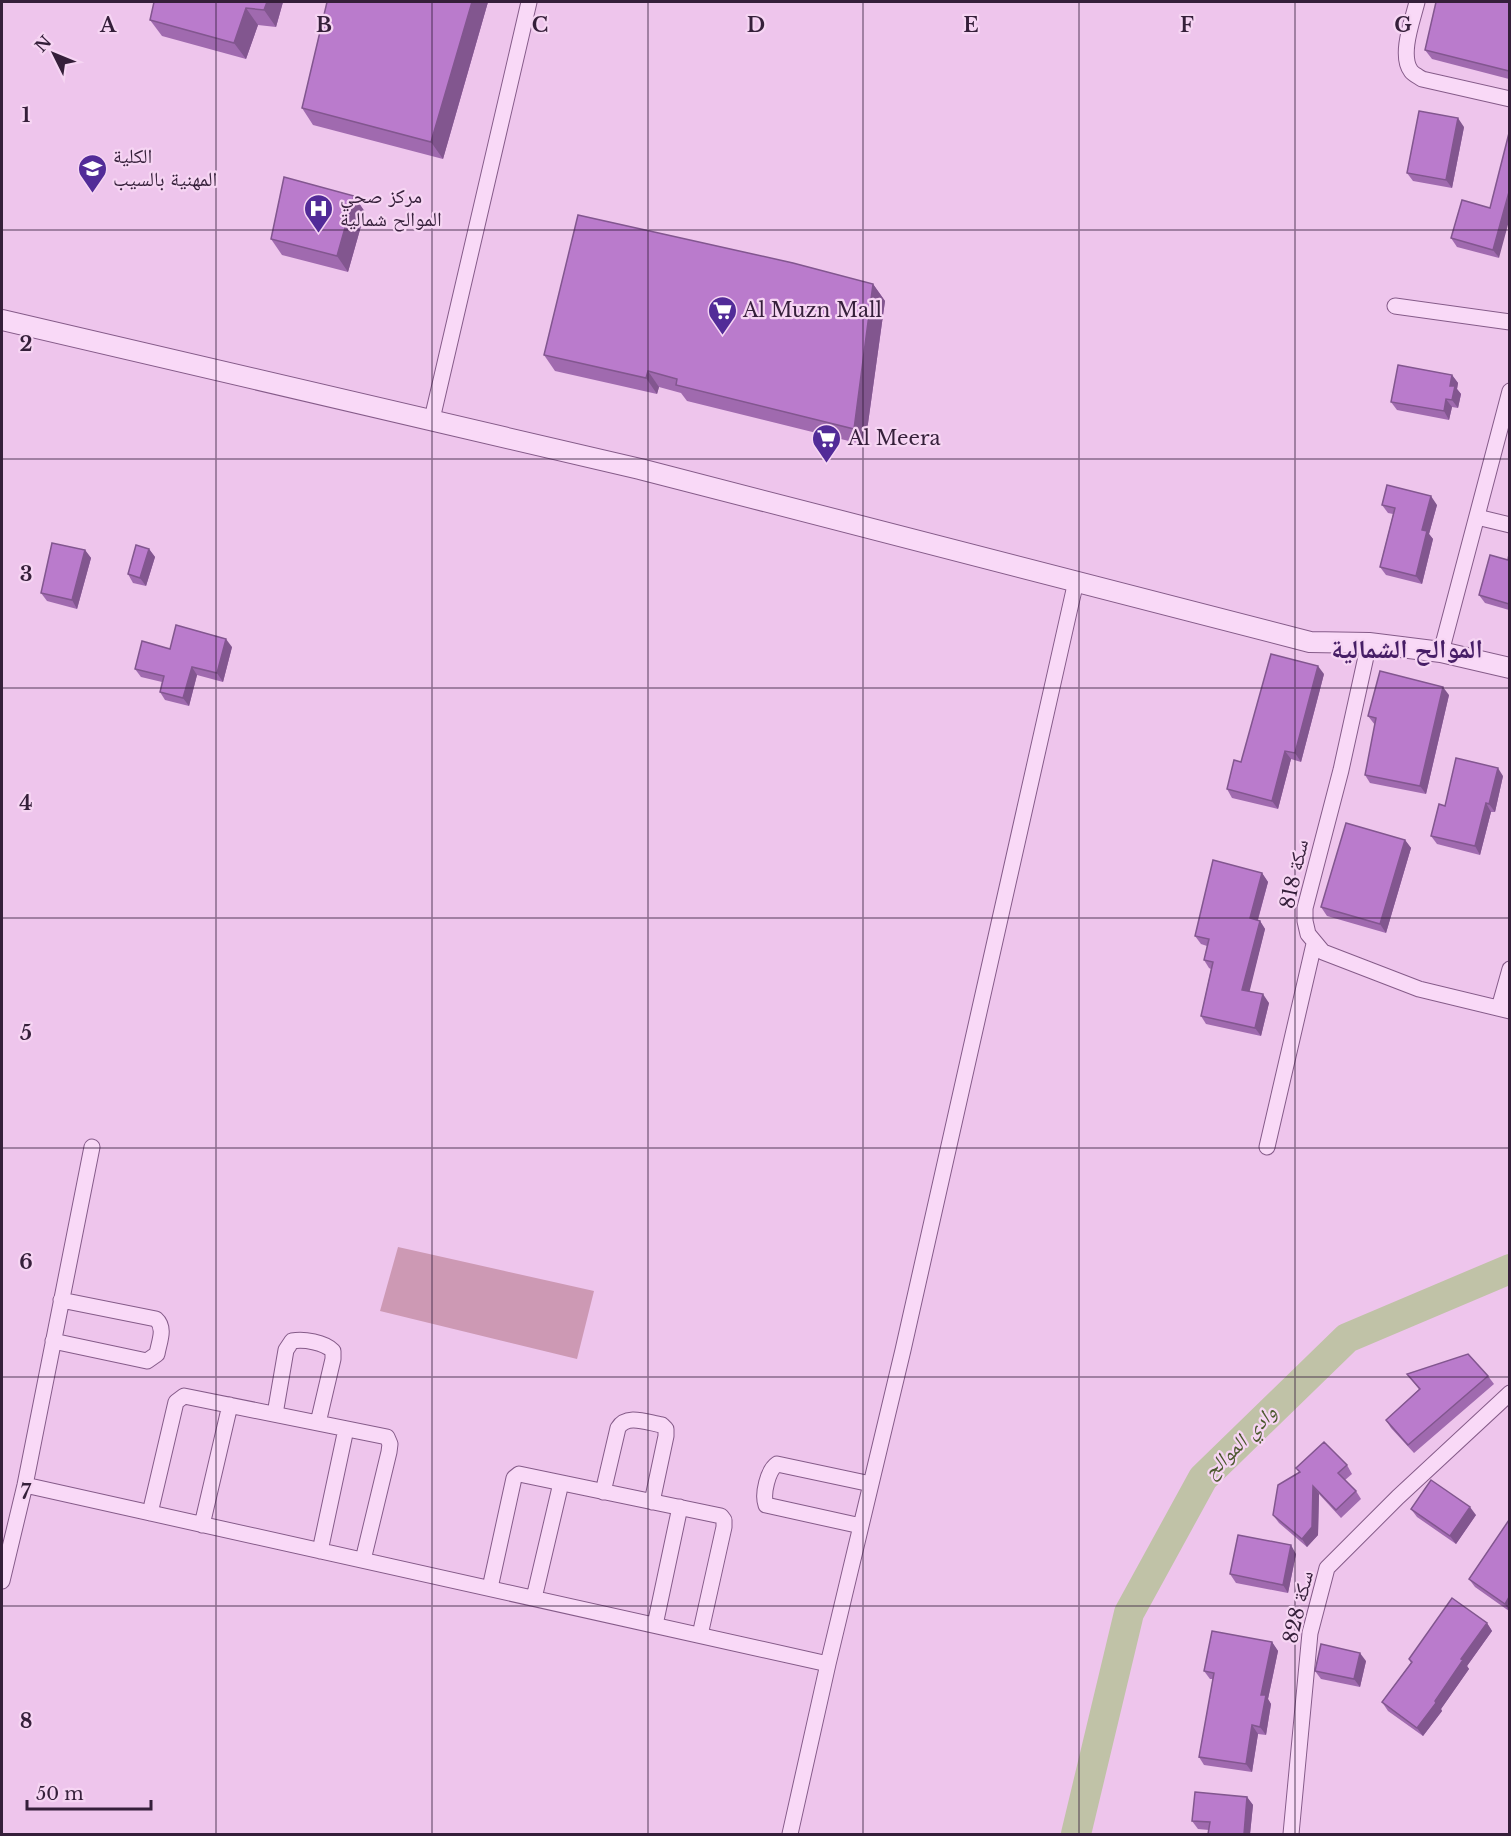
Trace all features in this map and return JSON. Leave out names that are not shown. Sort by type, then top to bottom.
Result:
[{"type":"street","points":[[432,419],[530,2]]},
{"type":"street","points":[[1417,2],[1407,44],[1406,57],[1411,71],[1422,79],[1509,99]]},
{"type":"street","points":[[1395,306],[1509,322]]},
{"type":"street","points":[[2,320],[640,469],[1310,642],[1369,643],[1441,652],[1509,668]]},
{"type":"street","points":[[1441,652],[1509,391]]},
{"type":"street","points":[[1477,517],[1509,525]]},
{"type":"street","points":[[790,1834],[903,1350],[1076,581]]},
{"type":"street","name":"سكة 818","points":[[1314,944],[1308,934],[1305,908],[1341,770],[1369,643]]},
{"type":"street","points":[[1267,1147],[1314,944],[1323,952],[1346,963],[1419,989],[1504,1010],[1509,969]]},
{"type":"street","points":[[2,1581],[25,1485],[92,1147]]},
{"type":"street","points":[[53,1341],[147,1361],[157,1354],[162,1329],[162,1324],[156,1319],[61,1300]]},
{"type":"street","points":[[275,1414],[286,1350],[292,1341],[299,1340],[328,1346],[333,1351],[333,1359],[318,1423]]},
{"type":"street","name":"سكة 828","points":[[1291,1834],[1310,1633],[1327,1568],[1398,1497],[1509,1393]]},
{"type":"street","points":[[150,1513],[176,1402],[184,1396],[387,1437],[390,1444],[389,1452],[363,1560]]},
{"type":"street","points":[[202,1525],[230,1405]]},
{"type":"street","points":[[603,1492],[618,1428],[622,1422],[628,1419],[662,1425],[666,1429],[666,1436],[652,1502]]},
{"type":"street","points":[[320,1551],[346,1429]]},
{"type":"street","points":[[861,1526],[766,1504],[764,1500],[771,1470],[777,1464],[871,1484]]},
{"type":"street","points":[[490,1588],[514,1478],[519,1474],[721,1516],[724,1520],[700,1635]]},
{"type":"street","points":[[534,1598],[561,1483]]},
{"type":"street","points":[[25,1485],[828,1664]]},
{"type":"street","points":[[655,1625],[680,1507]]},
{"type":"shaded area","points":[[398,1247],[594,1291],[577,1359],[380,1311]]},
{"type":"building","points":[[154,2],[267,2],[264,10],[246,8],[234,43],[150,20]]},
{"type":"building","points":[[327,2],[472,2],[431,142],[302,108]]},
{"type":"building","points":[[1436,2],[1509,2],[1509,71],[1425,50]]},
{"type":"building","points":[[1419,111],[1458,118],[1446,180],[1407,173]]},
{"type":"building","points":[[1509,133],[1509,192],[1493,250],[1451,238],[1462,200],[1490,208]]},
{"type":"building","points":[[284,177],[354,196],[337,256],[271,239]]},
{"type":"building","name":"Al Muzn Mall","points":[[578,215],[793,263],[873,284],[854,429],[676,385],[677,379],[648,371],[646,378],[544,355]]},
{"type":"building","points":[[1398,365],[1452,375],[1450,386],[1455,386],[1452,400],[1446,399],[1444,411],[1391,402]]},
{"type":"building","points":[[1387,485],[1431,496],[1422,530],[1427,531],[1416,576],[1380,567],[1395,508],[1382,505]]},
{"type":"building","points":[[52,543],[85,550],[72,600],[41,593]]},
{"type":"building","points":[[136,545],[149,549],[140,578],[128,574]]},
{"type":"building","points":[[1509,554],[1509,604],[1479,595],[1490,555],[1508,560]]},
{"type":"building","points":[[176,625],[226,639],[217,673],[192,667],[183,698],[160,692],[164,676],[135,669],[142,641],[170,649]]},
{"type":"building","points":[[1271,654],[1318,666],[1295,753],[1285,751],[1272,801],[1227,789],[1234,760],[1241,762]]},
{"type":"building","points":[[1380,671],[1443,687],[1420,786],[1365,775],[1376,718],[1368,716]]},
{"type":"building","points":[[1456,758],[1498,768],[1475,846],[1431,836],[1439,804],[1445,806]]},
{"type":"building","points":[[1346,823],[1405,840],[1380,924],[1321,907]]},
{"type":"building","points":[[1213,860],[1262,873],[1250,918],[1260,921],[1242,990],[1263,994],[1255,1028],[1201,1016],[1213,962],[1204,960],[1209,939],[1195,936]]},
{"type":"building","points":[[1468,1354],[1488,1376],[1408,1445],[1386,1420],[1420,1389],[1407,1374]]},
{"type":"building","points":[[1324,1442],[1347,1465],[1338,1473],[1356,1491],[1336,1510],[1313,1486],[1312,1527],[1302,1539],[1273,1515],[1278,1485],[1300,1472],[1296,1468]]},
{"type":"building","points":[[1431,1480],[1470,1507],[1450,1536],[1411,1509]]},
{"type":"building","points":[[1509,1520],[1509,1597],[1505,1604],[1469,1579]]},
{"type":"building","points":[[1238,1535],[1291,1545],[1283,1585],[1230,1574]]},
{"type":"building","points":[[1452,1598],[1487,1623],[1461,1659],[1463,1660],[1435,1701],[1436,1703],[1417,1728],[1382,1702],[1412,1662],[1409,1659]]},
{"type":"building","points":[[1212,1631],[1272,1642],[1261,1695],[1266,1695],[1260,1727],[1252,1725],[1246,1764],[1199,1757],[1214,1673],[1204,1671]]},
{"type":"building","points":[[1321,1644],[1360,1653],[1354,1679],[1315,1671]]},
{"type":"building","points":[[1195,1792],[1247,1797],[1244,1834],[1208,1834],[1210,1822],[1192,1821]]},
{"type":"waterway","name":"وادي الموالح","points":[[1076,1834],[1129,1613],[1203,1478],[1347,1338],[1510,1269]]},
{"type":"place","name":"الكلية المهنية بالسيب","points":[[92,194]]},
{"type":"place","name":"مركز صحي الموالح شمالية","points":[[319,234]]},
{"type":"place","name":"Al Muzn Mall","points":[[722,336]]},
{"type":"place","name":"Al Meera","points":[[827,464]]},
{"type":"district","name":"الموالح الشمالية","points":[[1407,649]]}]
